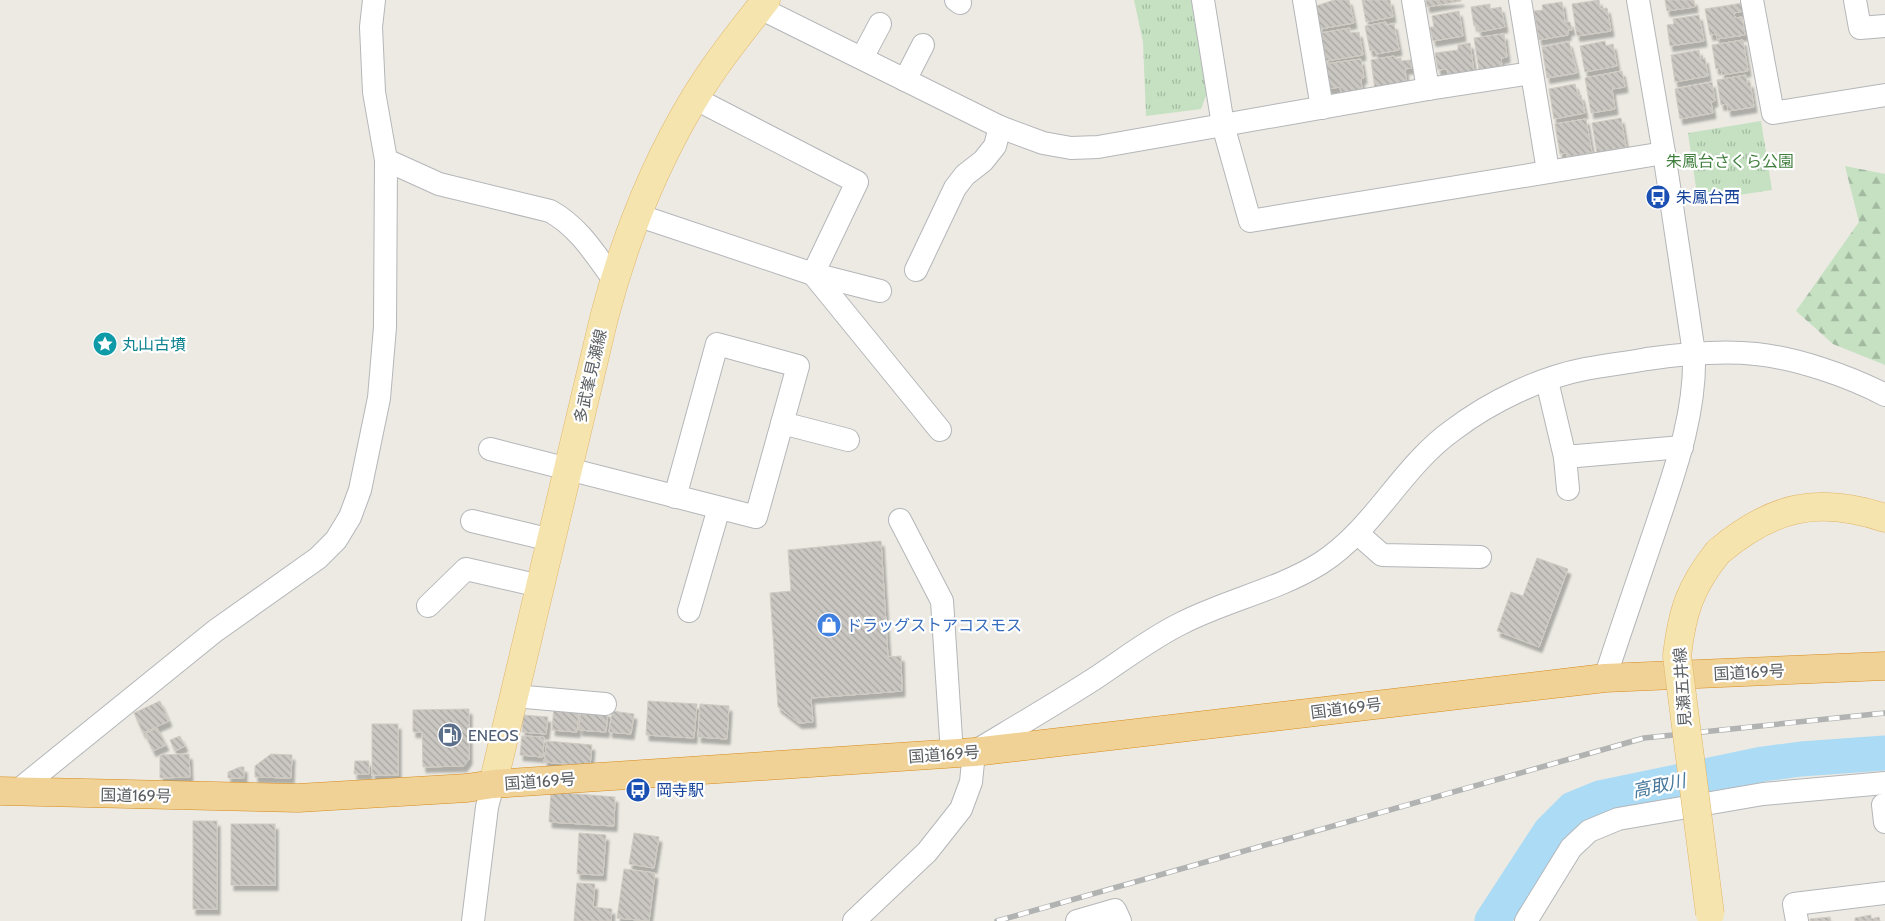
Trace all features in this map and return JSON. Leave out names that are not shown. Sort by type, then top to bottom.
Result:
[{"type":"highway","name":"国道169号","points":[[8,792],[298,798],[467,788],[493,784],[963,753],[1605,678],[1885,666]]},
{"type":"main road","name":"多武峯見瀬線","points":[[493,784],[614,280],[637,216],[670,143],[694,98],[763,4]]},
{"type":"main road","name":"見瀬五井線","points":[[1711,918],[1677,656],[1680,626],[1688,599],[1701,573],[1718,552],[1759,522],[1785,511],[1811,507],[1839,508],[1868,512],[1885,518]]},
{"type":"street","points":[[8,792],[215,631],[318,558],[336,540],[350,517],[360,490],[379,398],[385,327],[386,160],[374,92],[371,27],[374,0]]},
{"type":"street","points":[[1203,0],[1224,126],[1250,222],[1664,153]]},
{"type":"street","points":[[1304,0],[1322,108]]},
{"type":"street","points":[[1413,0],[1428,89]]},
{"type":"street","points":[[1520,0],[1548,171]]},
{"type":"street","points":[[1605,678],[1682,447],[1692,399],[1694,353],[1664,153],[1638,0]]},
{"type":"street","points":[[1752,0],[1773,113],[1885,95]]},
{"type":"street","points":[[1855,0],[1860,28],[1885,26]]},
{"type":"street","points":[[763,4],[862,58],[1000,127],[1043,143],[1071,148],[1098,147],[1428,89],[1531,73]]},
{"type":"street","points":[[862,58],[880,24]]},
{"type":"street","points":[[905,80],[923,44]]},
{"type":"street","points":[[694,98],[857,182],[813,274]]},
{"type":"street","points":[[916,270],[955,188],[964,175],[982,161],[995,146],[1000,127]]},
{"type":"street","points":[[386,160],[439,184],[550,211],[566,220],[577,231],[614,280]]},
{"type":"street","points":[[637,216],[813,274],[880,291]]},
{"type":"street","points":[[813,274],[940,430]]},
{"type":"street","points":[[490,450],[756,518],[798,366],[717,344],[675,496]]},
{"type":"street","points":[[963,753],[1094,679],[1150,640],[1184,622],[1299,576],[1324,561],[1368,523],[1413,466],[1452,430],[1528,387],[1583,369],[1694,353],[1756,354],[1801,364],[1867,385],[1885,395]]},
{"type":"street","points":[[1547,381],[1565,457],[1568,489]]},
{"type":"street","points":[[782,423],[848,440]]},
{"type":"street","points":[[1565,457],[1682,447]]},
{"type":"street","points":[[689,610],[719,508]]},
{"type":"street","points":[[854,921],[927,852],[962,808],[971,782],[963,753],[942,601],[900,520]]},
{"type":"street","points":[[472,521],[551,540]]},
{"type":"street","points":[[1357,533],[1382,555],[1480,557]]},
{"type":"street","points":[[428,606],[466,569],[540,586]]},
{"type":"street","points":[[514,696],[605,704]]},
{"type":"street","points":[[1526,921],[1571,848],[1589,831],[1618,819],[1762,794],[1885,783]]},
{"type":"street","points":[[473,921],[488,807],[493,784]]},
{"type":"street","points":[[1885,805],[1883,805],[1885,822]]},
{"type":"street","points":[[1797,921],[1794,904],[1885,893]]},
{"type":"street","points":[[1077,921],[1110,918]]},
{"type":"green space","points":[[1134,0],[1191,0],[1207,93],[1201,109],[1146,116],[1143,42]]},
{"type":"green space","name":"朱鳳台さくら公園","points":[[1761,121],[1772,190],[1698,201],[1688,133]]},
{"type":"green space","points":[[1845,166],[1885,174],[1885,365],[1833,344],[1796,311],[1859,222]]},
{"type":"building","points":[[1334,0],[1349,0],[1354,23],[1320,29],[1316,6]]},
{"type":"building","points":[[1362,0],[1390,0],[1393,17],[1366,22]]},
{"type":"building","points":[[1426,0],[1461,0],[1461,1],[1427,7]]},
{"type":"building","points":[[1599,0],[1600,9],[1607,8],[1611,31],[1577,36],[1572,4]]},
{"type":"building","points":[[1665,0],[1694,0],[1695,7],[1667,11]]},
{"type":"building","points":[[1562,2],[1565,22],[1570,22],[1572,30],[1568,30],[1568,35],[1539,40],[1534,11],[1543,10],[1542,5]]},
{"type":"building","points":[[1743,3],[1744,11],[1734,13],[1735,18],[1742,17],[1745,35],[1717,39],[1716,34],[1710,35],[1705,9]]},
{"type":"building","points":[[1490,4],[1490,9],[1501,7],[1505,27],[1479,32],[1477,25],[1474,26],[1471,7]]},
{"type":"building","points":[[1459,11],[1463,36],[1433,41],[1430,27],[1434,27],[1432,16]]},
{"type":"building","points":[[1699,15],[1704,41],[1670,46],[1667,25],[1674,24],[1673,19]]},
{"type":"building","points":[[1386,22],[1386,25],[1394,24],[1399,50],[1376,54],[1375,50],[1370,51],[1365,26]]},
{"type":"building","points":[[1350,28],[1350,33],[1359,32],[1363,55],[1326,61],[1321,33]]},
{"type":"building","points":[[1504,34],[1507,57],[1501,58],[1502,67],[1479,70],[1474,38]]},
{"type":"building","points":[[1743,40],[1748,71],[1722,75],[1721,68],[1716,69],[1712,45]]},
{"type":"building","points":[[1605,41],[1606,46],[1613,44],[1617,66],[1585,72],[1580,46]]},
{"type":"building","points":[[1569,42],[1577,73],[1547,78],[1542,47]]},
{"type":"building","points":[[1470,43],[1474,71],[1448,75],[1447,69],[1438,70],[1435,53],[1458,50],[1458,45]]},
{"type":"building","points":[[1699,50],[1700,59],[1705,58],[1708,76],[1675,82],[1671,55]]},
{"type":"building","points":[[1394,56],[1395,59],[1401,58],[1401,61],[1411,60],[1412,68],[1405,69],[1407,85],[1375,90],[1371,60]]},
{"type":"building","points":[[1361,59],[1364,78],[1361,79],[1362,90],[1341,93],[1340,87],[1328,89],[1325,64]]},
{"type":"building","points":[[1622,71],[1625,87],[1612,89],[1615,109],[1591,113],[1585,78]]},
{"type":"building","points":[[1746,75],[1747,83],[1750,82],[1754,107],[1728,111],[1727,104],[1721,105],[1717,80]]},
{"type":"building","points":[[1712,82],[1715,101],[1711,102],[1713,113],[1680,119],[1675,89]]},
{"type":"building","points":[[1575,84],[1578,96],[1581,95],[1585,113],[1554,119],[1549,89]]},
{"type":"building","points":[[1621,118],[1626,147],[1597,153],[1592,123]]},
{"type":"building","points":[[1586,119],[1592,153],[1567,157],[1567,153],[1560,154],[1555,124]]},
{"type":"building","name":"ドラッグストアコスモス","points":[[881,541],[888,657],[901,656],[902,691],[811,698],[813,722],[799,723],[778,707],[770,593],[791,591],[788,550]]},
{"type":"building","points":[[1537,558],[1568,569],[1539,647],[1497,631],[1511,592],[1523,596]]},
{"type":"building","points":[[160,701],[169,721],[143,733],[134,713]]},
{"type":"building","points":[[648,701],[697,704],[694,738],[646,735]]},
{"type":"building","points":[[700,704],[729,706],[727,739],[698,737]]},
{"type":"building","points":[[554,707],[579,709],[577,732],[552,730]]},
{"type":"building","points":[[469,709],[469,759],[464,766],[423,767],[422,732],[413,732],[413,710]]},
{"type":"building","points":[[581,709],[608,712],[606,732],[579,730]]},
{"type":"building","points":[[612,711],[634,714],[631,734],[609,732]]},
{"type":"building","points":[[523,715],[548,717],[546,734],[522,732]]},
{"type":"building","points":[[372,724],[398,724],[398,775],[372,775]]},
{"type":"building","points":[[157,728],[166,745],[153,751],[145,734]]},
{"type":"building","points":[[180,736],[185,746],[175,751],[170,740]]},
{"type":"building","points":[[522,736],[544,737],[543,757],[520,755]]},
{"type":"building","points":[[547,741],[592,745],[590,766],[544,762]]},
{"type":"building","points":[[189,754],[190,777],[160,778],[160,755]]},
{"type":"building","points":[[271,754],[292,755],[291,778],[255,777],[255,766]]},
{"type":"building","points":[[355,761],[369,761],[369,774],[354,774]]},
{"type":"building","points":[[244,767],[244,778],[228,778],[228,772]]},
{"type":"building","points":[[551,792],[615,797],[614,826],[549,822]]},
{"type":"building","points":[[193,821],[217,821],[217,909],[193,909]]},
{"type":"building","points":[[231,824],[275,824],[275,885],[231,885]]},
{"type":"building","points":[[579,833],[606,835],[603,875],[577,874]]},
{"type":"building","points":[[634,833],[659,837],[654,868],[629,864]]},
{"type":"building","points":[[624,869],[655,873],[649,921],[617,918]]},
{"type":"building","points":[[577,883],[595,884],[593,907],[612,909],[611,921],[574,921]]},
{"type":"building","points":[[1871,915],[1871,919],[1879,917],[1880,921],[1855,921],[1855,918]]},
{"type":"building","points":[[1830,917],[1831,921],[1810,921],[1810,919]]},
{"type":"waterway","name":"高取川","points":[[1492,921],[1550,832],[1573,809],[1600,798],[1763,764],[1801,759],[1885,753]]},
{"type":"railway","points":[[997,921],[1644,738],[1885,713]]},
{"type":"place","name":"朱鳳台西","points":[[1658,197]]},
{"type":"place","name":"丸山古墳","points":[[105,344]]},
{"type":"place","name":"ドラッグストアコスモス","points":[[829,625]]},
{"type":"place","name":"ENEOS","points":[[450,735]]},
{"type":"place","name":"岡寺駅","points":[[638,790]]}]
